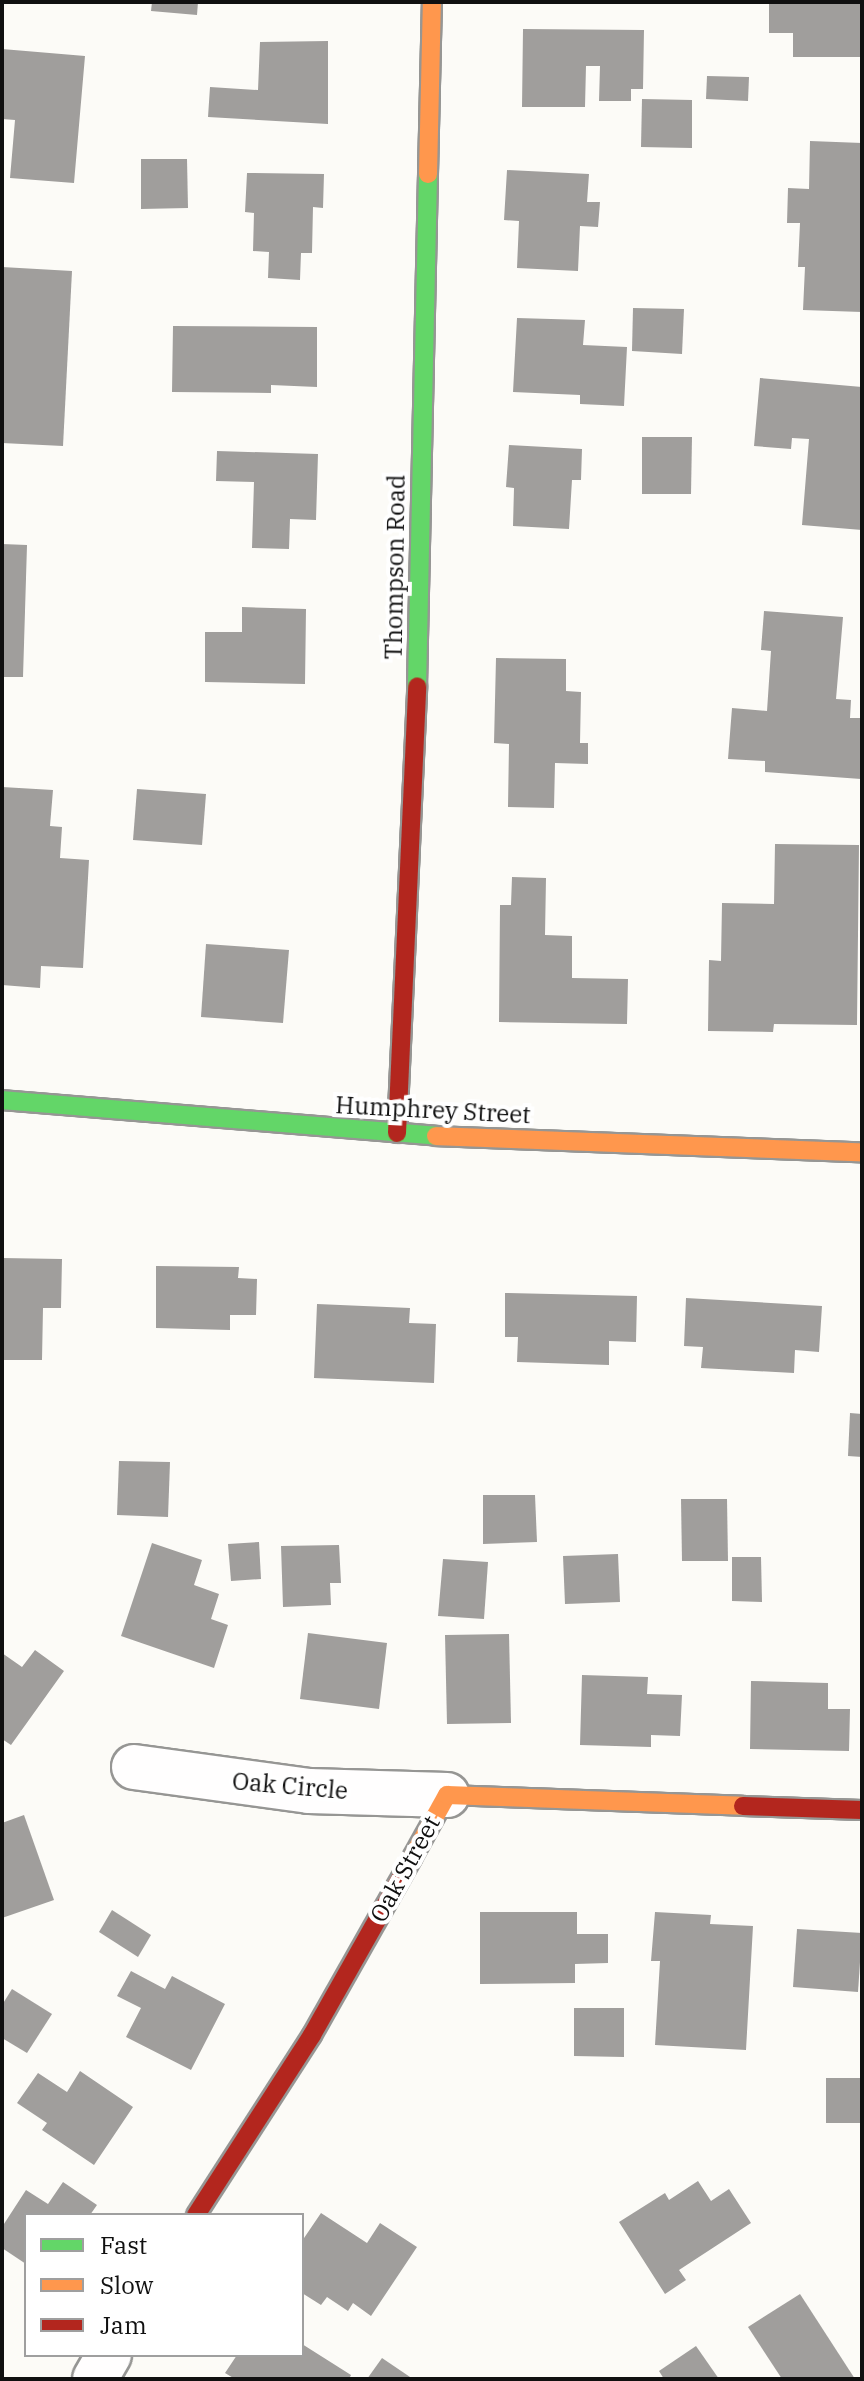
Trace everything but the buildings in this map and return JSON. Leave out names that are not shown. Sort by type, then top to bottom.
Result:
[{"type":"street","name":"Thompson Road","points":[[397,1133],[415,773],[432,2]]},
{"type":"street","name":"Humphrey Street","points":[[2,1100],[397,1133],[862,1152]]},
{"type":"street","name":"Oak Circle","points":[[134,1767],[309,1791],[447,1795]]},
{"type":"street","name":"Oak Street","points":[[197,2213],[312,2035],[447,1795],[862,1810]]},
{"type":"street","points":[[95,2379],[108,2357]]},
{"type":"traffic: fast","points":[[417,686],[428,174]]},
{"type":"traffic: fast","points":[[2,1100],[436,1136]]},
{"type":"traffic: slow","points":[[428,174],[432,2]]},
{"type":"traffic: slow","points":[[436,1136],[862,1152]]},
{"type":"traffic: slow","points":[[412,1858],[447,1795],[743,1806]]},
{"type":"traffic: jam","points":[[397,1133],[417,686]]},
{"type":"traffic: jam","points":[[743,1806],[862,1810]]},
{"type":"traffic: jam","points":[[197,2213],[312,2035],[412,1858]]}]
